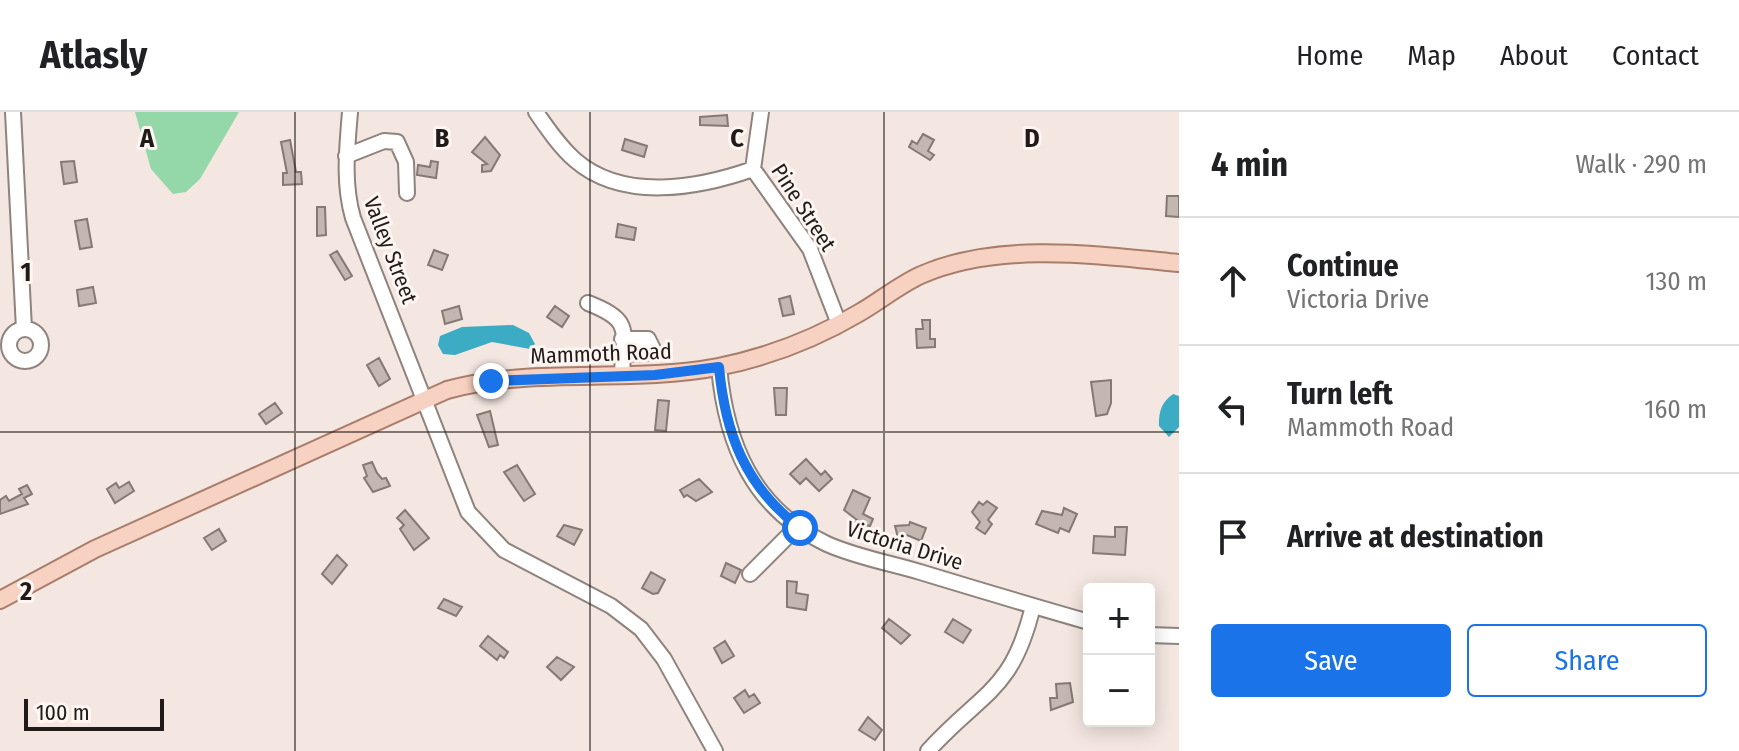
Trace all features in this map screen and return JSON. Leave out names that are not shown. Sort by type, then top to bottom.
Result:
[{"type":"main road","name":"Mammoth Road","points":[[0,600],[95,549],[426,399],[491,381],[622,376],[719,367],[782,350],[839,324],[921,275],[980,259],[1056,256],[1179,263]]},
{"type":"street","points":[[13,112],[24,329]]},
{"type":"street","name":"Valley Street","points":[[350,112],[346,156],[347,198],[353,218],[426,399],[455,482],[479,527],[504,550],[611,606],[641,629],[664,659],[715,751]]},
{"type":"street","points":[[536,112],[573,159],[609,179],[640,185],[679,186],[720,180],[753,169]]},
{"type":"street","name":"Pine Street","points":[[761,112],[753,169],[810,249],[839,324]]},
{"type":"street","points":[[346,156],[384,141],[397,142],[406,162],[407,193]]},
{"type":"street","points":[[588,303],[618,317],[622,376]]},
{"type":"street","name":"Victoria Drive","points":[[719,367],[726,421],[738,453],[766,497],[798,526],[845,551],[1083,620]]},
{"type":"street","points":[[750,574],[784,544],[798,526]]},
{"type":"street","points":[[928,751],[1008,674],[1021,652],[1033,606]]},
{"type":"street","points":[[1155,635],[1179,636]]},
{"type":"green space","points":[[135,112],[239,112],[200,179],[186,192],[173,194],[151,169]]},
{"type":"water","points":[[513,325],[529,333],[535,344],[530,349],[492,342],[455,355],[443,354],[438,345],[440,336],[462,327]]},
{"type":"water","points":[[1173,394],[1179,396],[1179,427],[1169,437],[1159,426],[1163,404]]},
{"type":"building","points":[[727,115],[728,126],[700,125],[700,117]]},
{"type":"building","points":[[923,134],[934,140],[928,151],[934,155],[930,160],[909,147],[912,141],[917,144]]},
{"type":"building","points":[[485,137],[500,155],[491,171],[482,172],[482,165],[487,164],[472,152]]},
{"type":"building","points":[[625,139],[647,146],[644,157],[622,150]]},
{"type":"building","points":[[290,140],[296,172],[301,172],[302,184],[283,185],[283,173],[287,173],[281,142]]},
{"type":"building","points":[[74,161],[77,182],[64,184],[61,162]]},
{"type":"building","points":[[431,161],[438,162],[436,178],[417,175],[418,165],[430,167]]},
{"type":"building","points":[[1167,196],[1179,196],[1179,217],[1166,216]]},
{"type":"building","points":[[317,207],[325,207],[326,235],[317,236]]},
{"type":"building","points":[[87,219],[92,247],[80,249],[75,221]]},
{"type":"building","points":[[618,224],[636,228],[634,240],[616,237]]},
{"type":"building","points":[[434,250],[448,255],[442,270],[428,265]]},
{"type":"building","points":[[337,251],[352,276],[345,280],[330,255]]},
{"type":"building","points":[[93,287],[96,303],[79,306],[77,290]]},
{"type":"building","points":[[790,296],[794,314],[783,316],[779,299]]},
{"type":"building","points":[[459,306],[462,319],[445,324],[442,311]]},
{"type":"building","points":[[555,306],[569,316],[562,327],[547,317]]},
{"type":"building","points":[[922,320],[930,320],[930,339],[935,339],[935,347],[917,348],[916,329],[923,329]]},
{"type":"building","points":[[379,358],[390,379],[379,386],[367,365]]},
{"type":"building","points":[[1111,380],[1111,403],[1107,414],[1096,416],[1091,382]]},
{"type":"building","points":[[774,388],[787,388],[786,415],[776,415]]},
{"type":"building","points":[[658,400],[669,401],[666,431],[655,430]]},
{"type":"building","points":[[275,403],[282,413],[266,424],[259,414]]},
{"type":"building","points":[[490,411],[498,445],[489,447],[477,415]]},
{"type":"building","points":[[806,459],[821,475],[825,471],[832,479],[819,491],[806,478],[800,484],[790,474]]},
{"type":"building","points":[[372,462],[377,473],[382,479],[386,478],[390,486],[373,492],[364,478],[367,476],[363,465]]},
{"type":"building","points":[[517,465],[535,494],[524,501],[504,472]]},
{"type":"building","points":[[699,479],[712,492],[696,501],[687,495],[684,497],[680,490]]},
{"type":"building","points":[[129,482],[134,491],[115,503],[107,489],[116,483],[119,488]]},
{"type":"building","points":[[27,485],[32,494],[24,498],[28,504],[0,514],[0,500],[6,496],[9,501],[22,494],[19,489]]},
{"type":"building","points":[[853,490],[870,498],[863,514],[873,519],[870,526],[855,523],[857,520],[844,510]]},
{"type":"building","points":[[987,501],[997,508],[988,520],[992,524],[985,534],[976,528],[980,522],[972,512],[979,502],[983,505]]},
{"type":"building","points":[[1064,508],[1077,514],[1069,532],[1060,528],[1058,533],[1036,524],[1042,511],[1062,515]]},
{"type":"building","points":[[405,510],[429,538],[414,550],[400,529],[404,525],[397,518]]},
{"type":"building","points":[[910,522],[926,528],[921,541],[907,535],[898,538],[895,526],[909,525]]},
{"type":"building","points":[[564,525],[582,530],[574,545],[557,536]]},
{"type":"building","points":[[1115,527],[1127,527],[1125,555],[1093,553],[1094,536],[1115,537]]},
{"type":"building","points":[[219,529],[226,541],[212,550],[204,538]]},
{"type":"building","points":[[337,555],[347,565],[332,584],[322,574]]},
{"type":"building","points":[[726,563],[741,570],[735,583],[721,576]]},
{"type":"building","points":[[651,572],[665,580],[658,593],[653,594],[642,588]]},
{"type":"building","points":[[787,581],[797,582],[796,593],[808,595],[806,610],[787,607]]},
{"type":"building","points":[[444,599],[462,607],[456,616],[438,608]]},
{"type":"building","points":[[889,619],[910,635],[901,644],[882,628]]},
{"type":"building","points":[[953,619],[971,630],[963,643],[945,632]]},
{"type":"building","points":[[488,636],[508,652],[504,658],[500,655],[497,660],[480,646]]},
{"type":"building","points":[[725,641],[734,656],[722,663],[714,648]]},
{"type":"building","points":[[557,657],[574,667],[561,680],[547,667]]},
{"type":"building","points":[[1070,683],[1073,702],[1051,710],[1050,698],[1057,698],[1056,684]]},
{"type":"building","points":[[745,690],[749,697],[754,694],[760,703],[744,713],[734,698]]},
{"type":"building","points":[[868,717],[882,730],[875,740],[859,730]]},
{"type":"route","points":[[491,381],[655,375],[719,367],[722,404],[738,453],[766,497],[800,528]]}]
